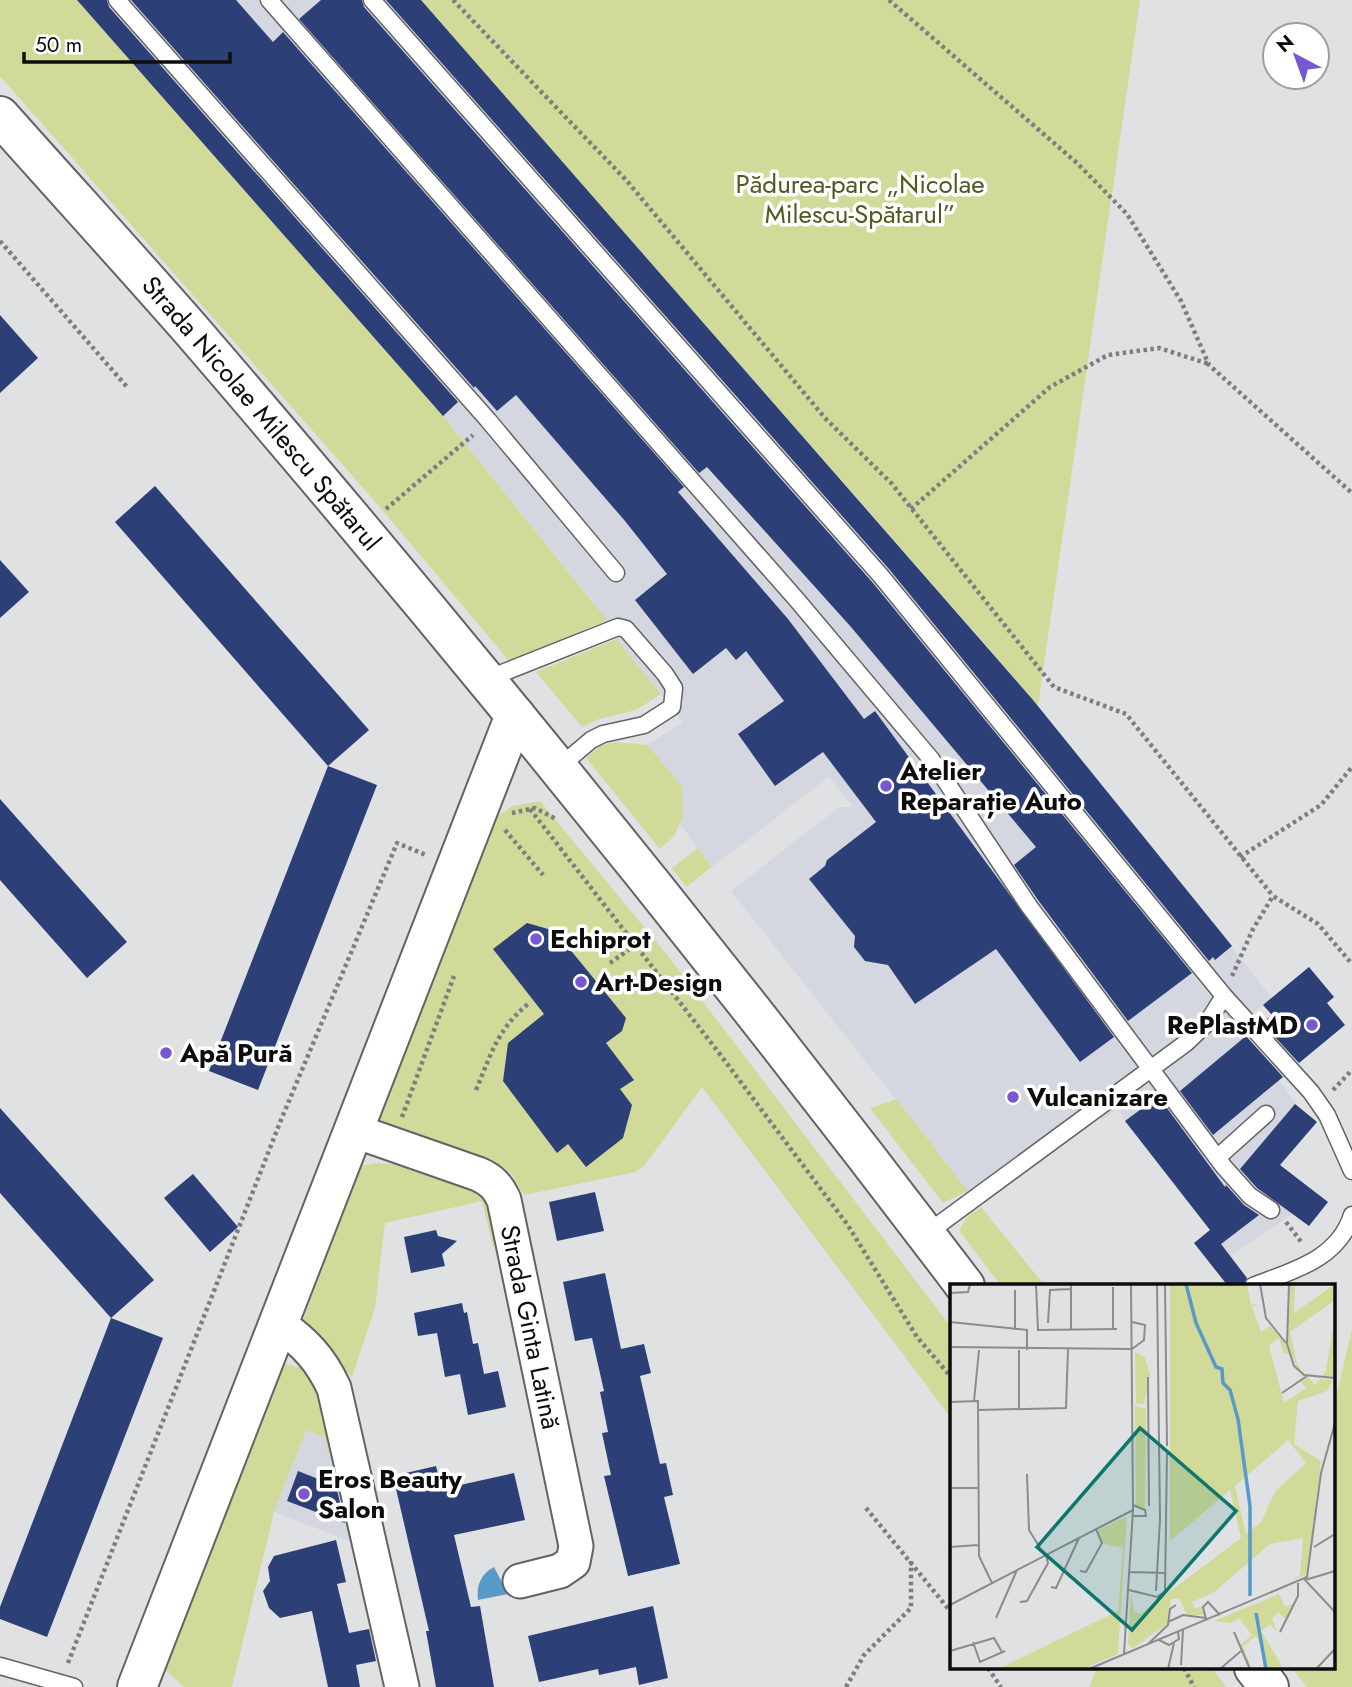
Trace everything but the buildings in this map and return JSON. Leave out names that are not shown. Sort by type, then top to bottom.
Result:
[{"type":"main road","name":"Strada Nicolae Milescu Spătarul","points":[[0,116],[192,332],[515,715],[695,937],[964,1284]]},
{"type":"main road","points":[[137,1687],[515,715]]},
{"type":"main road","points":[[1256,1670],[1269,1687]]},
{"type":"street","name":"Strada Ginta Latină","points":[[355,1130],[489,1179],[499,1189],[504,1200],[576,1546],[573,1562],[560,1571],[520,1581]]},
{"type":"street","points":[[279,1324],[305,1342],[324,1367],[334,1388],[402,1687]]},
{"type":"lane","points":[[117,0],[488,420],[616,573]]},
{"type":"lane","points":[[269,0],[797,600],[931,759],[1029,906],[1217,1158],[1240,1186],[1271,1210]]},
{"type":"lane","points":[[372,0],[881,576],[1224,996],[1315,1098],[1342,1143],[1352,1171]]},
{"type":"lane","points":[[485,679],[618,627],[626,629],[665,674],[674,688],[672,707],[644,725],[603,734],[558,768]]},
{"type":"lane","points":[[926,1234],[1153,1070],[1207,1023],[1224,996]]},
{"type":"lane","points":[[1217,1158],[1266,1114]]},
{"type":"lane","points":[[1258,1284],[1313,1262],[1330,1250],[1341,1238],[1352,1216]]},
{"type":"lane","points":[[0,1665],[67,1685]]},
{"type":"path","points":[[453,0],[627,181],[825,418],[892,484],[1054,687],[1126,713],[1273,896],[1318,925],[1352,964]]},
{"type":"path","points":[[889,0],[1077,163],[1128,215],[1181,302],[1209,365]]},
{"type":"path","points":[[0,241],[127,387]]},
{"type":"path","points":[[911,509],[1050,387],[1108,355],[1159,348],[1209,365],[1352,492]]},
{"type":"path","points":[[386,508],[465,443],[488,420]]},
{"type":"path","points":[[1240,857],[1321,805],[1352,767]]},
{"type":"path","points":[[506,817],[513,812],[535,808],[564,823]]},
{"type":"path","points":[[530,809],[846,1224],[917,1338],[950,1376]]},
{"type":"path","points":[[499,823],[543,874]]},
{"type":"path","points":[[67,1685],[281,1120],[397,843],[429,857]]},
{"type":"path","points":[[1224,996],[1253,929],[1273,896]]},
{"type":"path","points":[[610,963],[635,945]]},
{"type":"path","points":[[392,1144],[454,976]]},
{"type":"path","points":[[476,1090],[499,1036],[511,1018],[529,1003]]},
{"type":"path","points":[[1271,1210],[1293,1230],[1313,1262]]},
{"type":"path","points":[[866,1508],[950,1611]]},
{"type":"path","points":[[846,1687],[864,1655],[911,1608],[911,1561]]},
{"type":"path","points":[[989,1670],[1001,1687]]},
{"type":"path","points":[[1185,1670],[1194,1687]]},
{"type":"shaded area","points":[[77,0],[421,0],[1029,696],[1272,998],[1236,1027],[1295,1103],[1317,1122],[1280,1165],[1293,1214],[1230,1256],[1117,1109],[1103,1120],[1090,1103],[968,1191],[731,891],[839,807],[853,807],[829,777],[712,867],[630,756],[683,722],[616,639],[595,604],[443,416]]},
{"type":"shaded area","points":[[306,1429],[324,1437],[337,1454],[355,1543],[274,1512]]},
{"type":"green space","points":[[0,0],[77,0],[443,416],[607,620],[510,662],[379,506],[0,76]]},
{"type":"green space","name":"Pădurea-parc „Nicolae Milescu-Spătarul”","points":[[421,0],[1140,0],[1038,706],[997,658]]},
{"type":"green space","points":[[616,639],[661,694],[636,710],[599,719],[582,727],[536,672]]},
{"type":"green space","points":[[615,742],[647,745],[682,786],[683,817],[674,836],[660,849],[586,758],[600,746]]},
{"type":"green space","points":[[540,801],[668,956],[950,1326],[950,1417],[702,1087],[644,1166],[636,1172],[524,1195],[510,1172],[375,1123],[495,819],[512,806]]},
{"type":"green space","points":[[698,848],[712,867],[686,887],[672,868]]},
{"type":"green space","points":[[897,1099],[968,1191],[943,1203],[870,1108]]},
{"type":"green space","points":[[376,1163],[407,1165],[484,1191],[500,1246],[493,1247],[482,1201],[385,1223],[375,1308],[352,1377],[303,1320],[361,1166]]},
{"type":"green space","points":[[981,1207],[1043,1284],[999,1284],[961,1233],[960,1229],[967,1217]]},
{"type":"green space","points":[[1352,1329],[1352,1687],[1307,1687],[1294,1670],[1334,1670],[1334,1407]]},
{"type":"green space","points":[[285,1364],[309,1370],[319,1378],[337,1454],[328,1454],[324,1437],[306,1430],[274,1512],[232,1687],[184,1687],[165,1670]]},
{"type":"green space","points":[[1096,1670],[1213,1670],[1226,1687],[1089,1687]]},
{"type":"water","points":[[494,1567],[508,1594],[478,1600],[480,1580]]},
{"type":"place","name":"Atelier Reparație Auto","points":[[886,786]]},
{"type":"place","name":"Echiprot","points":[[536,939]]},
{"type":"place","name":"Art-Design","points":[[581,982]]},
{"type":"place","name":"RePlastMD","points":[[1312,1025]]},
{"type":"place","name":"Apă Pură","points":[[166,1053]]},
{"type":"place","name":"Vulcanizare","points":[[1013,1097]]},
{"type":"place","name":"Eros Beauty Salon","points":[[304,1494]]}]
